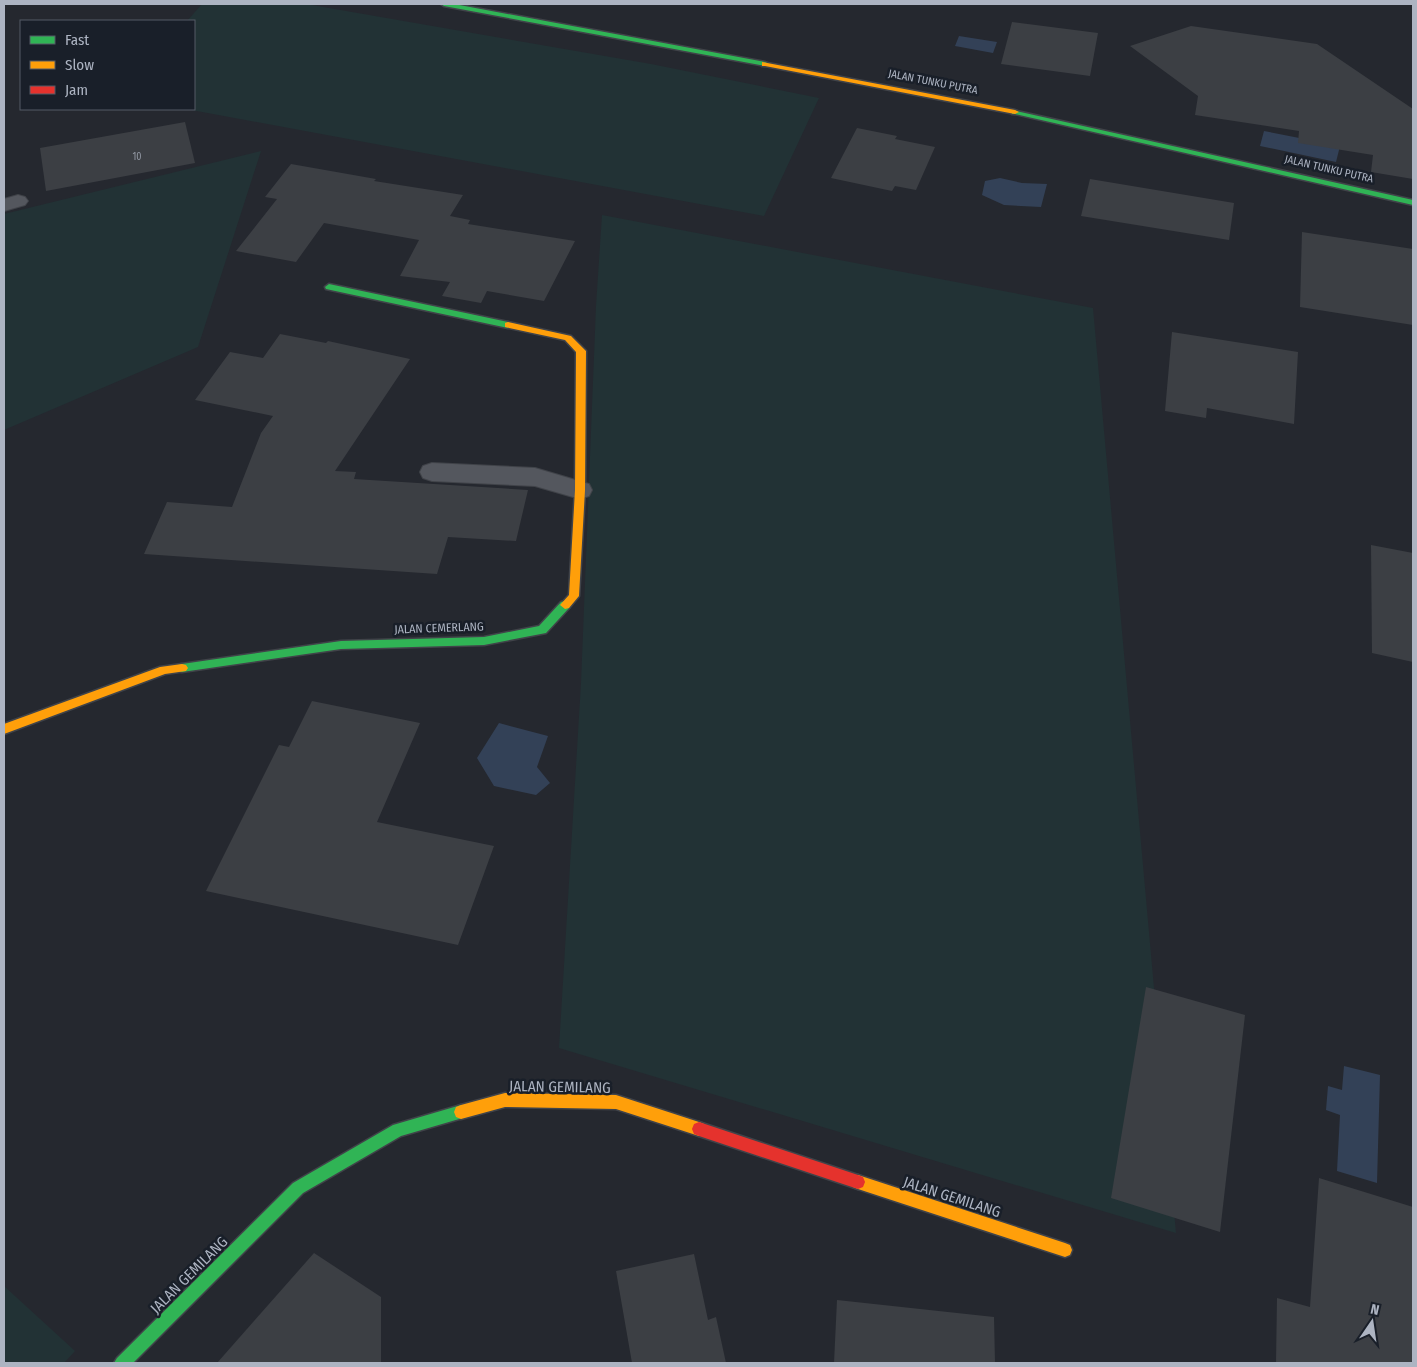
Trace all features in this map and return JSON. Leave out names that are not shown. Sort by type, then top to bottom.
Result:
[{"type":"street","name":"JALAN TUNKU PUTRA","points":[[444,4],[982,104],[1413,203]]},
{"type":"street","name":"JALAN CEMERLANG","points":[[4,729],[164,670],[341,645],[484,641],[542,630],[574,596],[580,490],[581,351],[568,338],[329,287]]},
{"type":"street","points":[[432,472],[535,477],[580,490]]},
{"type":"street","name":"JALAN GEMILANG","points":[[122,1363],[298,1188],[398,1130],[505,1100],[616,1102],[1065,1250]]},
{"type":"shaded area","points":[[202,4],[306,4],[651,64],[819,98],[764,216],[191,110],[195,110],[195,20],[188,20]]},
{"type":"shaded area","points":[[261,151],[198,347],[4,430],[4,214]]},
{"type":"shaded area","points":[[602,215],[1093,308],[1176,1233],[559,1048],[581,683],[596,306]]},
{"type":"shaded area","points":[[4,1286],[75,1351],[64,1363],[4,1363]]},
{"type":"water","points":[[959,36],[997,42],[993,53],[955,46]]},
{"type":"water","points":[[1264,131],[1340,146],[1336,162],[1260,146]]},
{"type":"water","points":[[1000,178],[1022,183],[1047,184],[1041,207],[1004,205],[982,195],[985,181]]},
{"type":"water","points":[[499,723],[548,736],[537,767],[550,783],[536,795],[494,786],[477,758]]},
{"type":"water","points":[[1344,1066],[1380,1075],[1377,1183],[1337,1171],[1340,1115],[1326,1110],[1328,1086],[1342,1090]]},
{"type":"building","points":[[1012,22],[1098,33],[1090,76],[1001,64]]},
{"type":"building","points":[[1191,26],[1317,44],[1413,109],[1413,179],[1371,172],[1373,155],[1298,143],[1299,131],[1195,115],[1198,96],[1130,46]]},
{"type":"building","points":[[185,122],[195,163],[46,191],[40,148]]},
{"type":"building","points":[[857,128],[897,136],[895,139],[935,147],[916,190],[895,186],[892,191],[831,178]]},
{"type":"building","points":[[291,164],[376,179],[374,181],[463,195],[450,216],[470,220],[468,224],[575,241],[544,301],[487,291],[481,303],[442,296],[450,282],[400,276],[419,240],[324,223],[296,262],[236,251],[277,199],[265,197]]},
{"type":"building","points":[[1090,179],[1234,203],[1229,240],[1081,216]]},
{"type":"building","points":[[1302,232],[1413,249],[1413,325],[1300,307]]},
{"type":"building","points":[[1172,332],[1298,352],[1294,424],[1207,408],[1206,418],[1165,411]]},
{"type":"building","points":[[280,334],[326,343],[328,341],[410,359],[335,471],[356,472],[354,479],[528,490],[516,541],[448,537],[437,574],[144,554],[167,502],[232,507],[261,433],[273,416],[195,400],[230,352],[263,358]]},
{"type":"building","points":[[1371,545],[1413,553],[1413,662],[1372,653]]},
{"type":"building","points":[[312,701],[420,723],[377,822],[494,846],[458,945],[206,891],[279,745],[289,747]]},
{"type":"building","points":[[1146,987],[1245,1015],[1220,1232],[1111,1198]]},
{"type":"building","points":[[1319,1178],[1413,1207],[1413,1363],[1276,1363],[1277,1298],[1310,1307]]},
{"type":"building","points":[[314,1253],[381,1297],[381,1363],[217,1363]]},
{"type":"building","points":[[694,1254],[708,1320],[716,1317],[726,1363],[632,1363],[616,1271]]},
{"type":"building","points":[[837,1300],[994,1317],[995,1363],[834,1363]]},
{"type":"traffic: fast","points":[[444,4],[765,64]]},
{"type":"traffic: fast","points":[[1015,112],[1413,203]]},
{"type":"traffic: fast","points":[[329,287],[508,325]]},
{"type":"traffic: fast","points":[[182,668],[341,645],[484,641],[542,630],[565,605]]},
{"type":"traffic: fast","points":[[122,1363],[298,1188],[398,1130],[461,1112]]},
{"type":"traffic: slow","points":[[765,64],[1015,112]]},
{"type":"traffic: slow","points":[[508,325],[568,338],[581,351],[580,490],[574,596],[565,605]]},
{"type":"traffic: slow","points":[[4,729],[164,670],[182,668]]},
{"type":"traffic: slow","points":[[461,1112],[505,1100],[616,1102],[699,1129]]},
{"type":"traffic: slow","points":[[858,1182],[1065,1250]]},
{"type":"traffic: jam","points":[[699,1129],[858,1182]]}]
